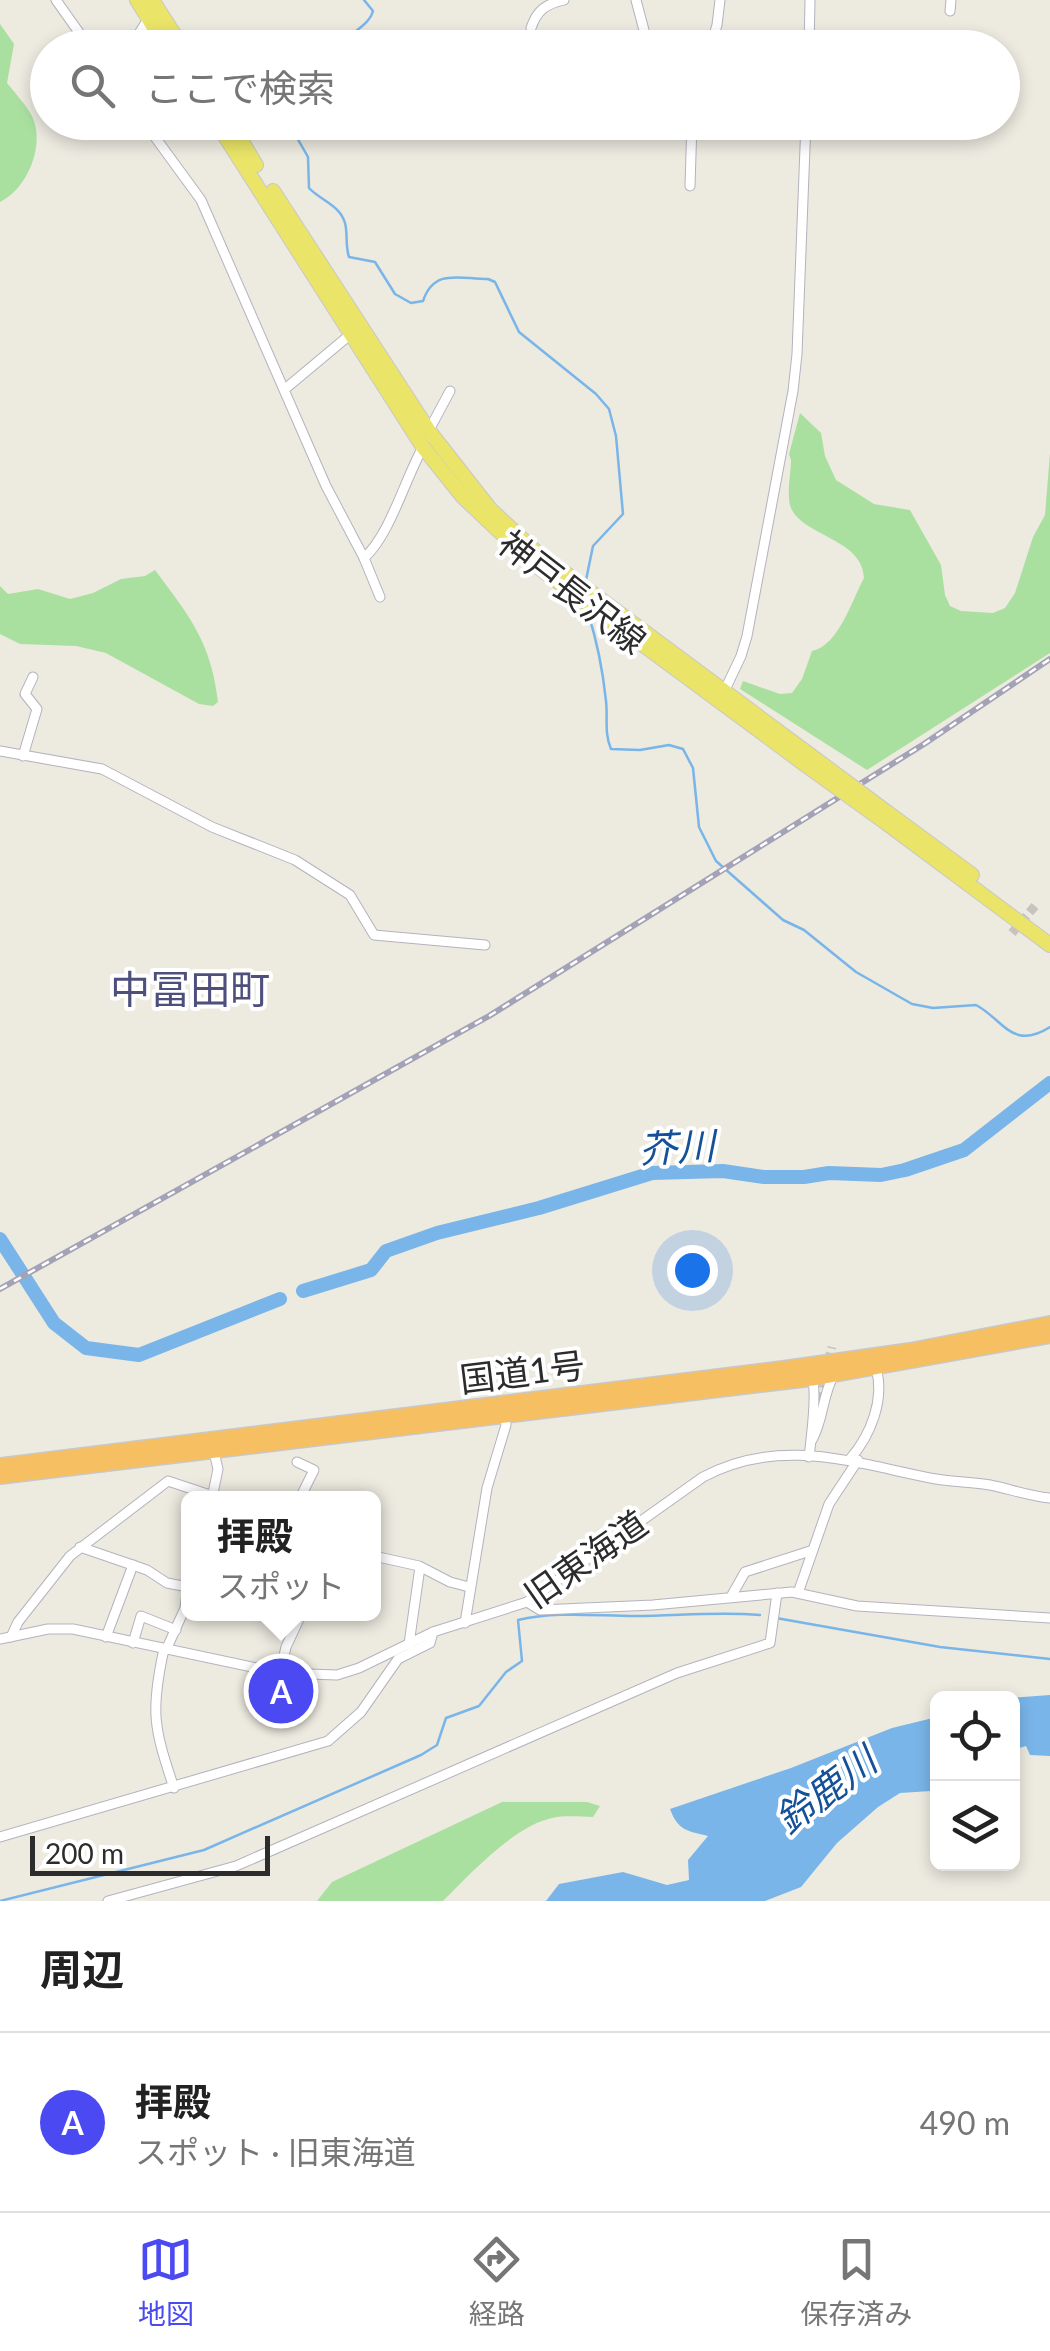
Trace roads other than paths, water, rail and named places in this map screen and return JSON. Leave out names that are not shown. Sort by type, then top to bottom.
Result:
[{"type":"highway","name":"国道1号","points":[[0,1466],[783,1369],[954,1344],[1050,1324]]},
{"type":"highway","name":"国道1号","points":[[0,1476],[812,1378],[1050,1336]]},
{"type":"main road","points":[[137,0],[154,6],[170,30]]},
{"type":"main road","points":[[154,6],[161,30]]},
{"type":"main road","name":"神戸長沢線","points":[[228,140],[423,447],[462,498],[534,557],[1050,945]]},
{"type":"main road","name":"神戸長沢線","points":[[242,140],[429,431],[471,488],[534,557]]},
{"type":"main road","name":"神戸長沢線","points":[[886,818],[1050,933]]},
{"type":"street","points":[[56,0],[77,30]]},
{"type":"street","points":[[531,28],[547,4],[564,0]]},
{"type":"street","points":[[636,0],[643,30]]},
{"type":"street","points":[[716,30],[720,0]]},
{"type":"street","points":[[809,30],[810,0]]},
{"type":"street","points":[[140,30],[154,6]]},
{"type":"street","points":[[157,140],[202,200],[332,501],[364,558],[380,597]]},
{"type":"street","points":[[690,186],[691,140]]},
{"type":"street","points":[[722,695],[742,656],[747,636],[794,380],[805,140]]},
{"type":"street","points":[[285,389],[352,333]]},
{"type":"street","points":[[364,558],[381,541],[404,482],[450,391]]},
{"type":"street","points":[[23,756],[37,709],[24,694],[33,677]]},
{"type":"street","points":[[0,751],[102,769],[212,827],[295,860],[350,895],[374,935],[485,944]]},
{"type":"street","points":[[798,1593],[829,1504],[871,1427],[878,1391],[876,1368]]},
{"type":"street","points":[[811,1442],[819,1428],[834,1374]]},
{"type":"street","points":[[810,1457],[810,1415],[815,1390],[812,1378]]},
{"type":"street","points":[[811,1442],[820,1401]]},
{"type":"street","points":[[464,1623],[487,1488],[506,1425],[504,1414]]},
{"type":"street","points":[[214,1452],[218,1469],[214,1491]]},
{"type":"street","name":"旧東海道","points":[[6,1638],[73,1628],[280,1672],[337,1674],[359,1668],[434,1632],[527,1602],[704,1476],[749,1458],[854,1459],[938,1479],[1050,1498]]},
{"type":"street","points":[[297,1462],[314,1470],[304,1491]]},
{"type":"street","points":[[6,1638],[80,1547],[168,1481],[196,1491]]},
{"type":"street","points":[[80,1547],[133,1566],[167,1584],[181,1586]]},
{"type":"street","points":[[732,1596],[745,1572],[810,1551]]},
{"type":"street","points":[[381,1558],[420,1567],[468,1586]]},
{"type":"street","points":[[106,1637],[133,1566]]},
{"type":"street","points":[[409,1644],[420,1567]]},
{"type":"street","points":[[108,1901],[236,1866],[677,1673],[770,1643],[777,1593]]},
{"type":"street","points":[[527,1602],[540,1610],[798,1593],[856,1606],[1050,1618]]},
{"type":"street","points":[[132,1642],[141,1616],[176,1630]]},
{"type":"street","points":[[174,1788],[154,1726],[157,1680],[165,1649],[181,1618]]},
{"type":"street","points":[[280,1672],[298,1621]]},
{"type":"street","points":[[0,1837],[328,1741],[361,1712],[398,1659],[430,1644],[434,1632]]},
{"type":"water","points":[[1050,1695],[1050,1756],[1030,1755],[1026,1746],[1020,1748],[1020,1697]]},
{"type":"water","name":"鈴鹿川","points":[[930,1719],[930,1791],[900,1793],[878,1807],[837,1843],[801,1887],[765,1901],[546,1901],[559,1884],[623,1872],[667,1885],[689,1880],[688,1860],[708,1836],[680,1826],[670,1809],[892,1728]]},
{"type":"waterway","points":[[357,30],[373,11],[364,0]]},
{"type":"waterway","points":[[298,140],[308,157],[309,188],[342,217],[349,257],[375,262],[395,294],[411,303],[423,301],[441,280],[458,277],[495,282],[519,332],[609,409],[616,436],[623,514],[593,546],[586,580]]},
{"type":"waterway","points":[[588,613],[601,668],[611,749],[669,745],[683,749],[693,768],[699,827],[716,861],[783,920],[804,930],[856,972],[912,1004],[933,1008],[976,1005],[1017,1035],[1037,1034],[1050,1027]]},
{"type":"waterway","name":"芥川","points":[[303,1291],[371,1270],[386,1251],[437,1233],[539,1208],[652,1173],[723,1171],[804,1177],[829,1173],[881,1175],[905,1170],[964,1150],[1050,1083]]},
{"type":"waterway","name":"芥川","points":[[0,1239],[54,1323],[86,1348],[139,1355],[280,1299]]},
{"type":"waterway","points":[[0,1901],[204,1850],[421,1755],[437,1745],[446,1718],[479,1706],[506,1672],[522,1661],[518,1620],[561,1615],[760,1615]]},
{"type":"waterway","points":[[776,1618],[940,1647],[1050,1659]]},
{"type":"tunnel","points":[[1012,933],[1035,906]]},
{"type":"tunnel","points":[[819,1401],[832,1347]]},
{"type":"railway","points":[[0,1289],[489,1016],[924,744],[1050,659]]},
{"type":"place","name":"拝殿","points":[[281,1691]]},
{"type":"district","name":"中冨田町","points":[[190,989]]}]
